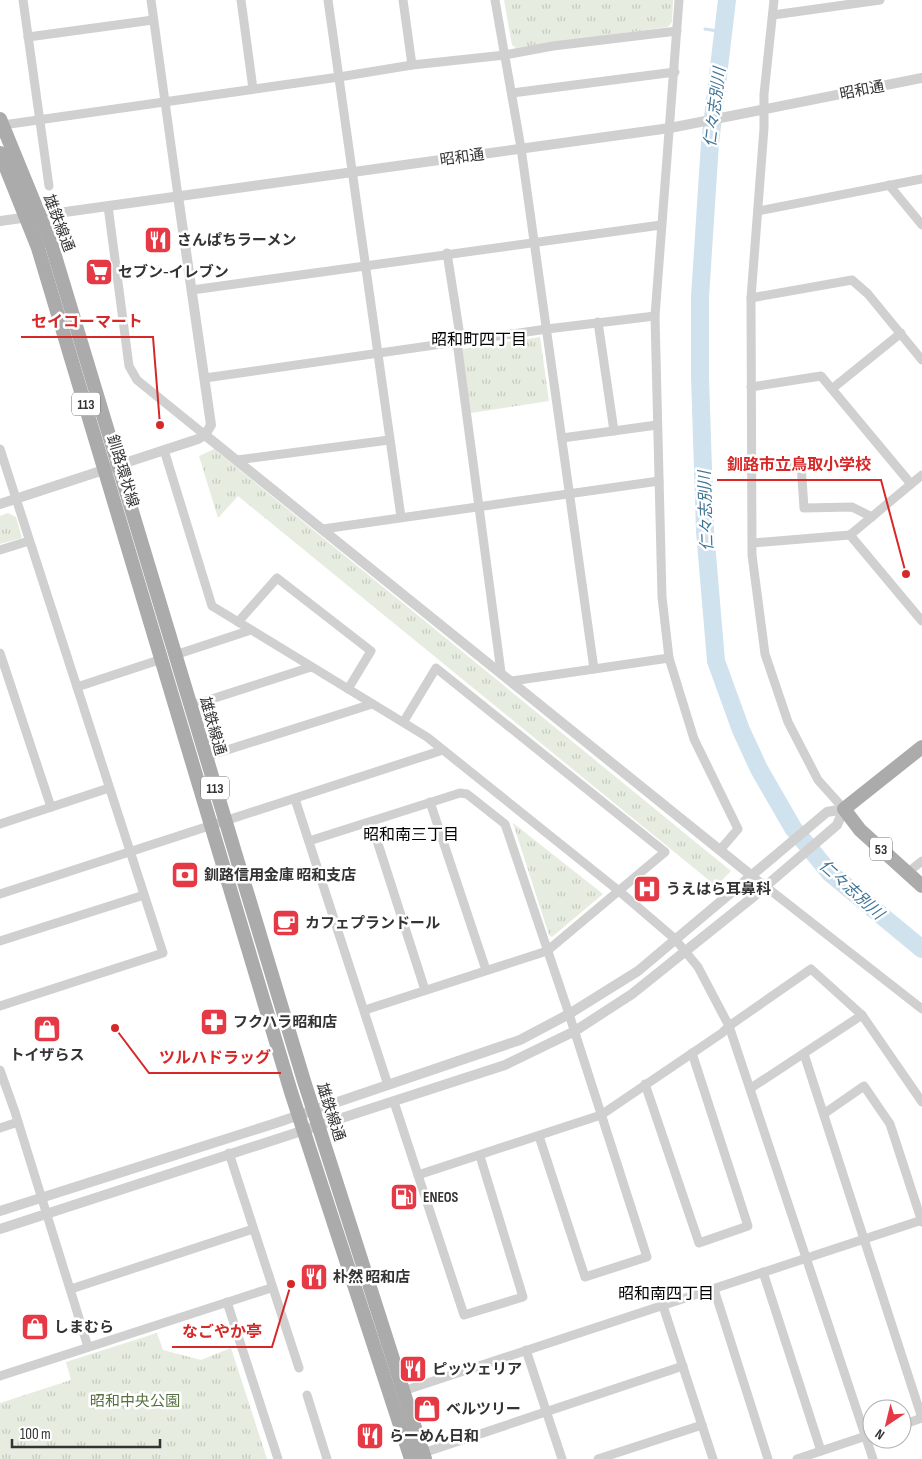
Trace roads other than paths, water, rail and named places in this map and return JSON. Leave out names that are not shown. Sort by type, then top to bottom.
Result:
[{"type":"main road","name":"雄鉄線通","points":[[1,122],[33,216],[52,246],[112,467],[169,657],[212,825],[298,1115],[419,1457]]},
{"type":"main road","name":"113","points":[[0,153],[33,216]]},
{"type":"main road","name":"雄鉄線通","points":[[169,657],[190,706],[226,820],[313,1110],[403,1392],[419,1457]]},
{"type":"main road","points":[[844,809],[922,746]]},
{"type":"main road","name":"53","points":[[844,809],[860,830],[922,886]]},
{"type":"street","points":[[23,0],[48,186]]},
{"type":"street","points":[[0,504],[205,435],[211,425],[151,0]]},
{"type":"street","points":[[241,0],[253,89]]},
{"type":"street","points":[[328,0],[401,517]]},
{"type":"street","points":[[403,0],[412,65]]},
{"type":"street","points":[[495,0],[521,148],[548,329],[594,670]]},
{"type":"street","points":[[679,0],[675,72],[675,127],[661,225],[655,316],[662,597],[669,658],[694,739],[738,829],[720,850]]},
{"type":"street","points":[[774,0],[764,110],[751,298],[752,543],[765,654],[788,722],[818,780],[844,809]]},
{"type":"street","points":[[773,15],[880,0]]},
{"type":"street","points":[[28,37],[153,20]]},
{"type":"street","points":[[1,122],[165,102],[412,65],[505,55],[554,46],[677,31]]},
{"type":"street","points":[[512,93],[675,72]]},
{"type":"street","name":"昭和通","points":[[0,221],[675,127],[922,78]]},
{"type":"street","points":[[758,211],[922,179]]},
{"type":"street","points":[[889,185],[922,225]]},
{"type":"street","points":[[108,206],[129,366],[137,380],[752,876],[922,1009]]},
{"type":"street","points":[[192,290],[448,253],[661,225]]},
{"type":"street","points":[[448,253],[501,672]]},
{"type":"street","points":[[751,298],[852,280],[868,294],[922,360]]},
{"type":"street","points":[[205,378],[598,322],[655,316]]},
{"type":"street","points":[[598,322],[614,431]]},
{"type":"street","points":[[833,388],[901,333]]},
{"type":"street","points":[[751,386],[821,376],[833,388],[910,484]]},
{"type":"street","points":[[562,438],[658,425]]},
{"type":"street","points":[[237,460],[389,440]]},
{"type":"street","points":[[0,449],[163,953],[0,1006]]},
{"type":"street","points":[[164,450],[212,606],[311,668],[404,722],[443,750],[619,890],[675,939],[698,967],[730,1026],[806,1259],[862,1415]]},
{"type":"street","points":[[753,467],[801,464],[804,508],[852,507],[872,516]]},
{"type":"street","points":[[752,543],[850,536],[922,475]]},
{"type":"street","points":[[323,529],[659,481]]},
{"type":"street","points":[[850,536],[922,621]]},
{"type":"street","points":[[0,550],[29,541]]},
{"type":"street","points":[[238,622],[277,578],[371,651],[348,690]]},
{"type":"street","points":[[77,687],[251,630]]},
{"type":"street","points":[[0,653],[51,807]]},
{"type":"street","points":[[512,681],[669,658]]},
{"type":"street","points":[[190,706],[311,668]]},
{"type":"street","points":[[365,1010],[547,950],[665,852],[436,668],[404,722]]},
{"type":"street","points":[[205,757],[372,704]]},
{"type":"street","points":[[0,894],[443,750]]},
{"type":"street","points":[[0,824],[109,788]]},
{"type":"street","points":[[309,841],[460,793],[467,794],[505,824],[575,1031],[647,1257],[585,1277],[539,1136]]},
{"type":"street","points":[[295,799],[388,1084]]},
{"type":"street","points":[[430,802],[486,970]]},
{"type":"street","points":[[0,1211],[500,1048],[569,1014],[638,971],[827,812],[844,809]]},
{"type":"street","points":[[0,1229],[506,1065],[575,1031],[632,994],[780,874],[837,826],[844,809]]},
{"type":"street","points":[[371,822],[425,990]]},
{"type":"street","points":[[907,873],[922,861]]},
{"type":"street","points":[[0,941],[144,895]]},
{"type":"street","points":[[418,1175],[601,1115],[812,969],[862,1015],[922,1102]]},
{"type":"street","points":[[751,1088],[862,1015]]},
{"type":"street","points":[[645,1084],[699,1243],[748,1226],[692,1053]]},
{"type":"street","points":[[804,1054],[825,1113],[922,1418],[912,1422]]},
{"type":"street","points":[[0,1070],[88,1347]]},
{"type":"street","points":[[403,1392],[922,1221],[890,1124],[864,1086],[825,1113]]},
{"type":"street","points":[[394,1102],[464,1315],[523,1297],[480,1156]]},
{"type":"street","points":[[0,1128],[18,1122]]},
{"type":"street","points":[[229,1154],[271,1288],[299,1368]]},
{"type":"street","points":[[71,1289],[252,1229]]},
{"type":"street","points":[[764,1272],[821,1451]]},
{"type":"street","points":[[0,1376],[271,1288]]},
{"type":"street","points":[[714,1289],[768,1459]]},
{"type":"street","points":[[227,1302],[278,1459]]},
{"type":"street","points":[[663,1306],[713,1459]]},
{"type":"street","points":[[526,1350],[562,1459]]},
{"type":"street","points":[[419,1457],[547,1411],[683,1366]]},
{"type":"street","points":[[307,1395],[327,1459]]},
{"type":"street","points":[[598,1459],[702,1425]]},
{"type":"street","points":[[797,1459],[862,1437]]},
{"type":"waterway","name":"仁々志別川","points":[[727,0],[710,143],[700,297],[700,377],[705,531],[716,661],[741,730],[759,769],[793,828],[830,873],[922,949]]},
{"type":"waterway","points":[[705,29],[723,32]]},
{"type":"place","name":"さんぱちラーメン","points":[[158,240]]},
{"type":"place","name":"セブン-イレブン","points":[[99,272]]},
{"type":"place","name":"セイコーマート","points":[[160,425]]},
{"type":"place","name":"釧路市立鳥取小学校","points":[[906,574]]},
{"type":"place","name":"釧路信用金庫 昭和支店","points":[[185,875]]},
{"type":"place","name":"うえはら耳鼻科","points":[[647,889]]},
{"type":"place","name":"カフェプランドール","points":[[286,923]]},
{"type":"place","name":"フクハラ昭和店","points":[[214,1022]]},
{"type":"place","name":"ツルハドラッグ","points":[[115,1028]]},
{"type":"place","name":"トイザらス","points":[[47,1029]]},
{"type":"place","name":"ENEOS","points":[[404,1197]]},
{"type":"place","name":"朴然 昭和店","points":[[314,1277]]},
{"type":"place","name":"なごやか亭","points":[[291,1284]]},
{"type":"place","name":"しまむら","points":[[35,1327]]},
{"type":"place","name":"ピッツェリア","points":[[413,1369]]},
{"type":"place","name":"ベルツリー","points":[[427,1409]]},
{"type":"place","name":"らーめん日和","points":[[370,1436]]},
{"type":"district","name":"昭和町四丁目","points":[[479,339]]},
{"type":"district","name":"昭和南三丁目","points":[[411,834]]},
{"type":"district","name":"昭和南四丁目","points":[[666,1293]]},
{"type":"park label","name":"昭和中央公園","points":[[135,1401]]}]
